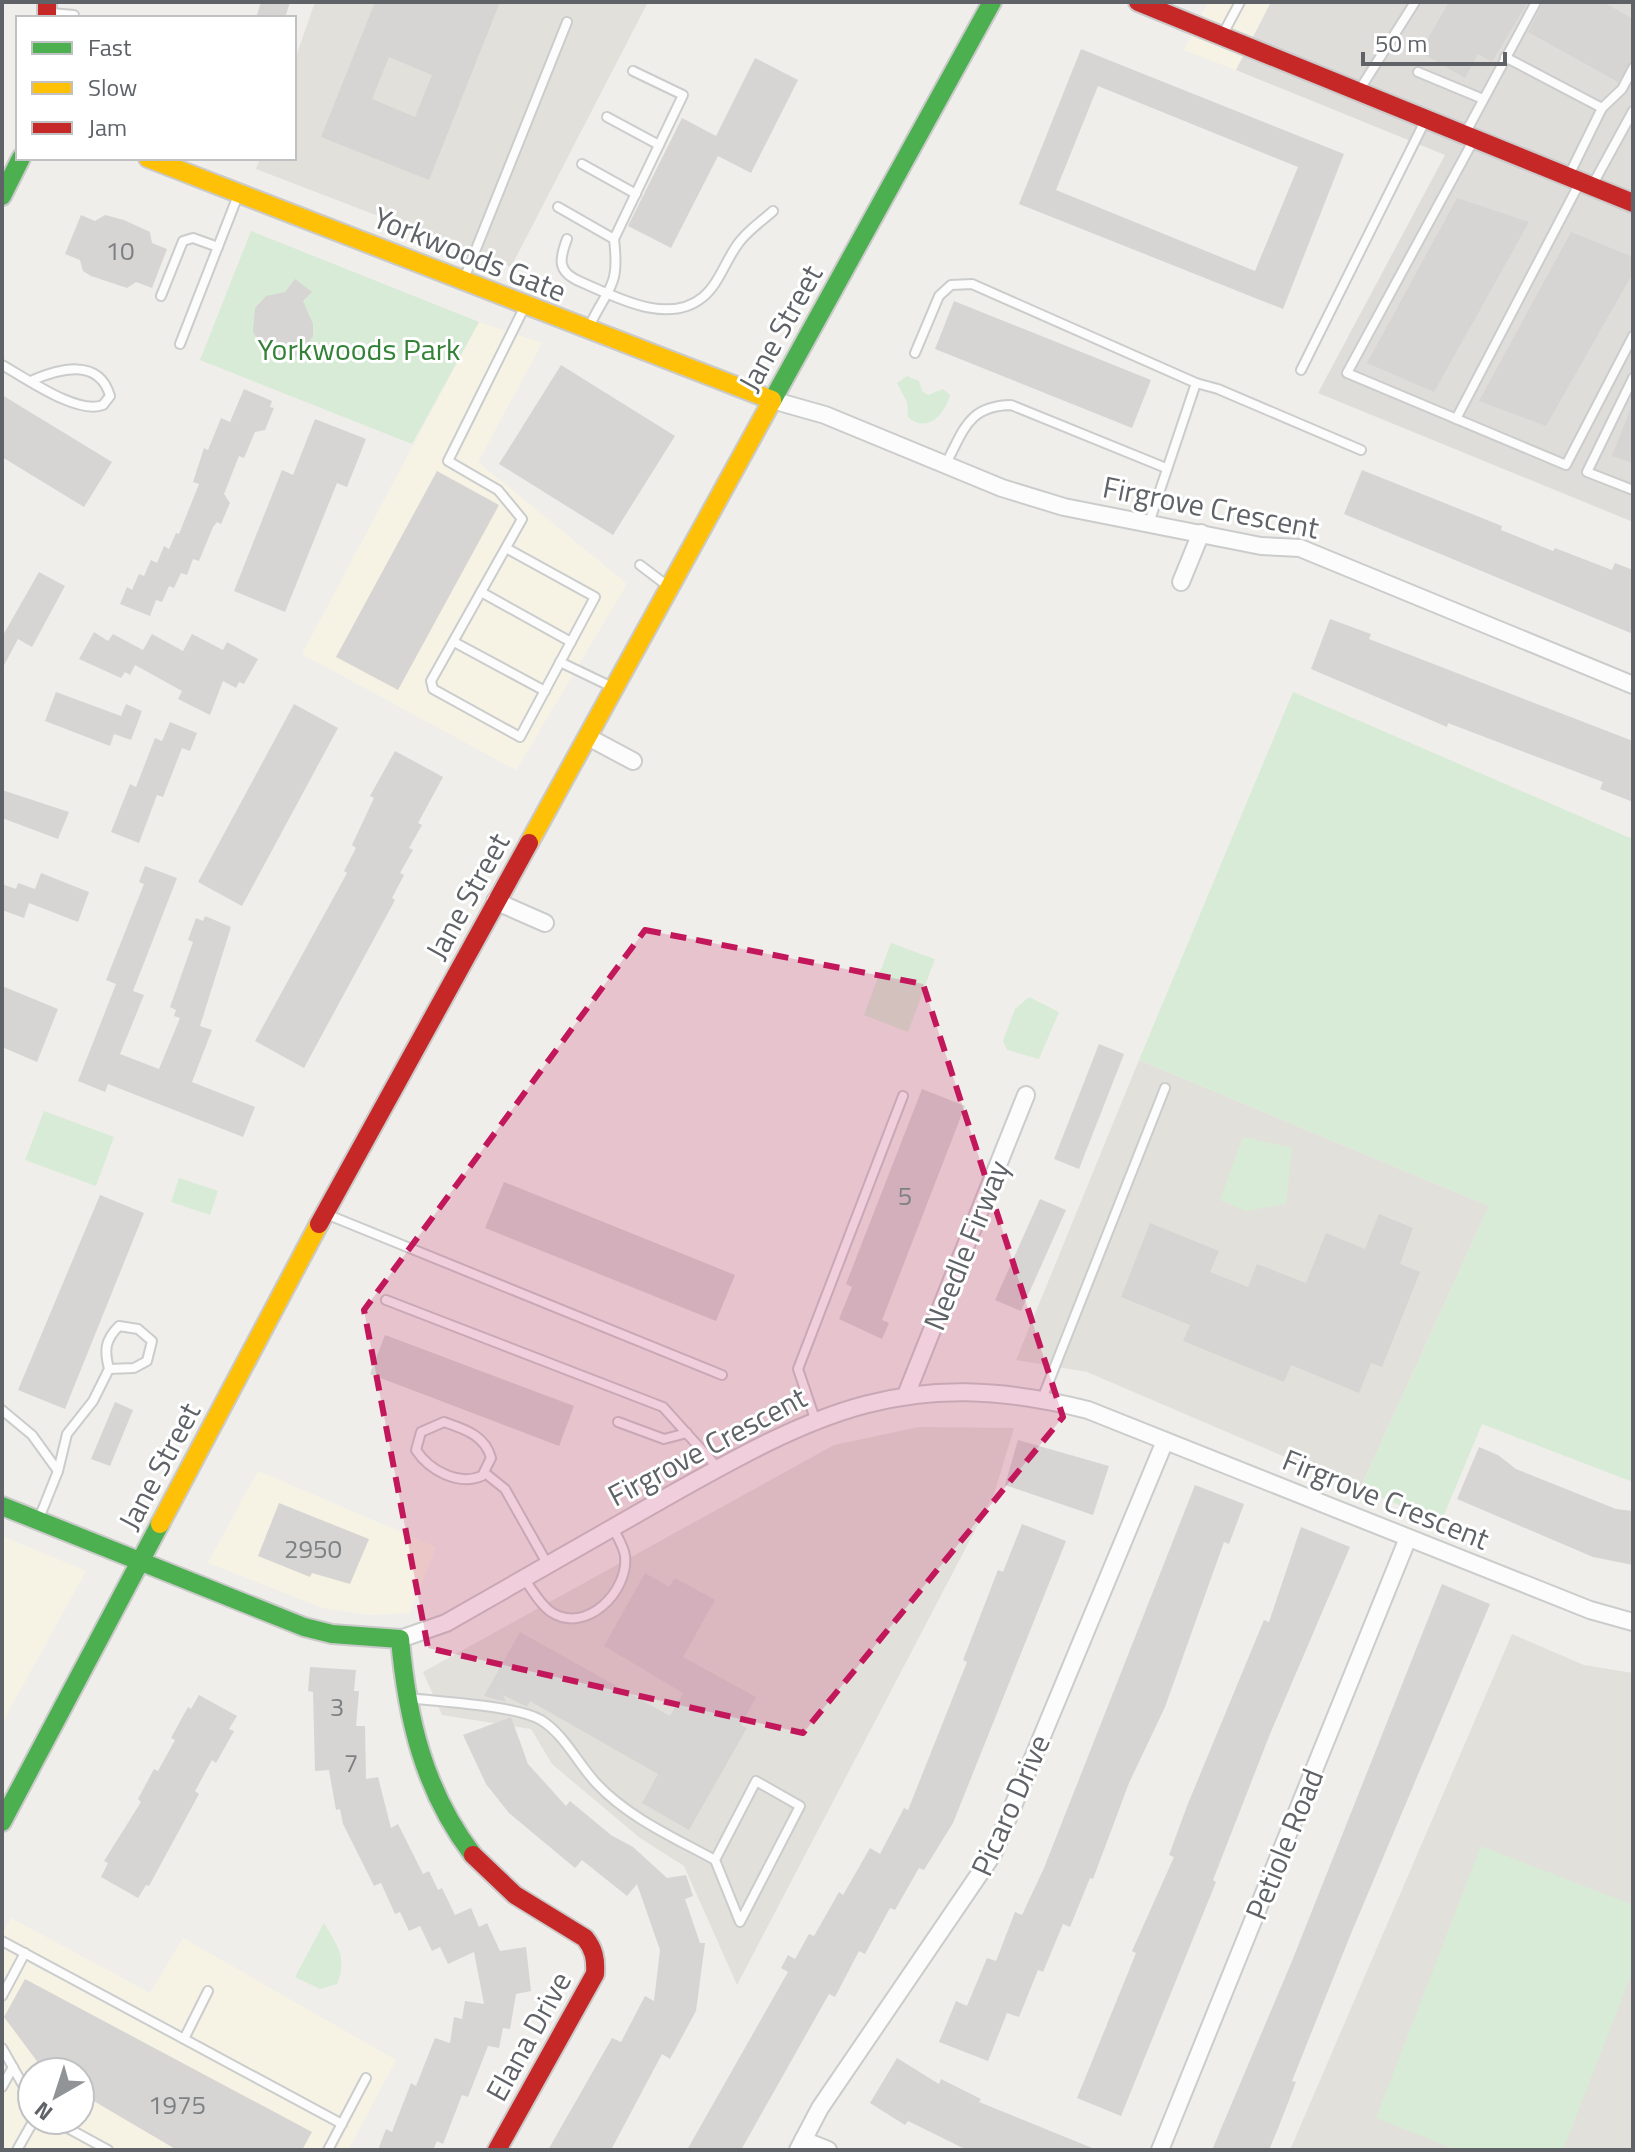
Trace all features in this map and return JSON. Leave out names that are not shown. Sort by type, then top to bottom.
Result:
[{"type":"street","name":"Jane Street","points":[[2,1822],[325,1213],[992,2]]},
{"type":"street","points":[[1138,2],[1170,8],[1222,37],[1633,203]]},
{"type":"street","points":[[2,196],[20,160]]},
{"type":"street","name":"Yorkwoods Gate","points":[[153,160],[526,304],[587,331],[772,400]]},
{"type":"street","name":"Firgrove Crescent","points":[[772,400],[825,415],[945,465],[1064,507],[1261,546],[1300,548],[1633,685]]},
{"type":"street","points":[[1181,582],[1201,533]]},
{"type":"street","points":[[588,737],[633,761]]},
{"type":"street","points":[[495,901],[545,923]]},
{"type":"street","name":"Needle Firway","points":[[906,1395],[1026,1095]]},
{"type":"street","name":"Firgrove Crescent","points":[[2,1506],[304,1627],[332,1634],[400,1639],[446,1623],[718,1468],[815,1419],[906,1395],[956,1391],[1042,1399],[1088,1410],[1604,1615],[1633,1622]]},
{"type":"street","name":"Picaro Drive","points":[[800,2145],[820,2108],[993,1854],[1165,1441]]},
{"type":"street","name":"Petiole Road","points":[[1160,2150],[1408,1538]]},
{"type":"street","name":"Elana Drive","points":[[400,1639],[421,1764],[455,1832],[499,1882],[527,1904],[580,1933],[592,1946],[596,1961],[595,1974],[497,2150]]},
{"type":"street","points":[[800,2145],[828,2150]]},
{"type":"lane","points":[[1222,37],[1240,2]]},
{"type":"lane","points":[[1358,92],[1415,2]]},
{"type":"lane","points":[[1536,2],[1483,99],[1469,136],[1347,373],[1566,465],[1633,336]]},
{"type":"lane","points":[[47,11],[74,15]]},
{"type":"lane","points":[[463,280],[567,22]]},
{"type":"lane","points":[[1505,57],[1602,108]]},
{"type":"lane","points":[[1580,181],[1602,108],[1622,89],[1633,68]]},
{"type":"lane","points":[[587,331],[597,309],[610,295],[617,266],[614,239],[683,95],[633,71]]},
{"type":"lane","points":[[1418,72],[1483,99]]},
{"type":"lane","points":[[1456,419],[1580,181],[1633,111]]},
{"type":"lane","points":[[607,117],[659,145]]},
{"type":"lane","points":[[1301,370],[1427,119]]},
{"type":"lane","points":[[582,164],[636,194]]},
{"type":"lane","points":[[180,344],[239,194]]},
{"type":"lane","points":[[558,207],[614,239]]},
{"type":"lane","points":[[567,239],[559,258],[561,269],[573,279],[610,295],[663,310],[684,306],[704,296],[741,240],[773,211]]},
{"type":"lane","points":[[161,296],[183,241],[193,238],[218,247]]},
{"type":"lane","points":[[915,353],[939,296],[951,285],[972,284],[1196,383],[1218,389],[1361,450]]},
{"type":"lane","points":[[506,548],[595,597],[520,737],[433,689],[431,681],[522,519],[498,490],[448,461],[526,304]]},
{"type":"lane","points":[[2,365],[31,381],[83,408],[103,405],[110,396],[107,385],[97,376],[81,369],[60,368],[31,381]]},
{"type":"lane","points":[[1633,378],[1587,472],[1633,490]]},
{"type":"lane","points":[[1149,523],[1196,383]]},
{"type":"lane","points":[[945,465],[972,416],[989,406],[1011,405],[1166,468]]},
{"type":"lane","points":[[640,565],[669,587]]},
{"type":"lane","points":[[481,592],[571,642]]},
{"type":"lane","points":[[454,642],[545,691]]},
{"type":"lane","points":[[560,662],[614,688]]},
{"type":"lane","points":[[1042,1399],[1165,1088]]},
{"type":"lane","points":[[815,1419],[798,1369],[903,1096]]},
{"type":"lane","points":[[325,1213],[722,1375]]},
{"type":"lane","points":[[386,1300],[663,1407],[718,1468]]},
{"type":"lane","points":[[38,1521],[58,1471],[67,1434],[93,1401],[109,1369],[105,1351],[108,1336],[119,1326],[138,1329],[152,1341],[147,1361],[134,1368],[109,1369]]},
{"type":"lane","points":[[2,1410],[32,1435],[58,1471]]},
{"type":"lane","points":[[444,1422],[477,1437],[488,1446],[491,1458],[485,1473],[473,1480],[460,1480],[436,1470],[423,1461],[416,1450],[421,1432],[444,1422]]},
{"type":"lane","points":[[618,1422],[664,1439],[687,1433]]},
{"type":"lane","points":[[485,1473],[505,1489],[548,1565]]},
{"type":"lane","points":[[524,1578],[554,1614],[568,1618],[597,1610],[606,1604],[623,1580],[625,1555],[612,1528]]},
{"type":"lane","points":[[408,1698],[490,1709],[541,1720],[555,1732],[597,1785],[624,1808],[715,1860],[740,1922],[800,1806],[756,1781],[715,1860]]},
{"type":"lane","points":[[2,1941],[342,2124]]},
{"type":"lane","points":[[2,1996],[25,1953]]},
{"type":"lane","points":[[184,2039],[208,1991]]},
{"type":"lane","points":[[2,2048],[16,2072]]},
{"type":"lane","points":[[2,2087],[13,2067]]},
{"type":"lane","points":[[328,2150],[366,2078]]},
{"type":"lane","points":[[82,2136],[108,2150]]},
{"type":"highlighted area","points":[[645,930],[923,984],[1063,1417],[803,1733],[428,1648],[364,1310]]},
{"type":"shaded area","points":[[315,2],[648,2],[511,267],[256,169],[259,160],[296,160],[296,56]]},
{"type":"shaded area","points":[[1208,2],[1271,2],[1236,70],[1184,50]]},
{"type":"shaded area","points":[[1271,2],[1633,2],[1633,522],[1318,393],[1445,155],[1236,70]]},
{"type":"shaded area","points":[[479,322],[542,343],[478,462],[627,584],[516,770],[302,654]]},
{"type":"shaded area","points":[[1139,1060],[1489,1206],[1360,1489],[1087,1372],[1016,1360]]},
{"type":"shaded area","points":[[919,1427],[1014,1428],[994,1494],[737,1985],[684,1866],[640,1838],[552,1764],[531,1729],[442,1715],[423,1672],[834,1445]]},
{"type":"shaded area","points":[[258,1471],[436,1547],[410,1613],[369,1615],[323,1608],[208,1563]]},
{"type":"shaded area","points":[[2,1536],[86,1571],[2,1723]]},
{"type":"shaded area","points":[[1512,1634],[1584,1665],[1633,1673],[1633,2150],[1290,2150]]},
{"type":"shaded area","points":[[11,1918],[150,1993],[183,1938],[396,2060],[348,2150],[2,2150],[2,1935]]},
{"type":"green space","name":"Yorkwoods Park","points":[[251,231],[479,322],[412,444],[200,360]]},
{"type":"green space","points":[[907,376],[919,381],[922,391],[928,395],[943,389],[950,395],[944,409],[934,420],[921,424],[908,417],[907,402],[897,383]]},
{"type":"green space","points":[[1293,692],[1630,838],[1633,832],[1633,1482],[1482,1424],[1441,1522],[1360,1489],[1489,1206],[1139,1060]]},
{"type":"green space","points":[[891,943],[935,959],[908,1032],[864,1015]]},
{"type":"green space","points":[[1029,997],[1059,1012],[1039,1059],[1007,1050],[1003,1041],[1015,1009]]},
{"type":"green space","points":[[44,1111],[114,1137],[96,1186],[25,1160]]},
{"type":"green space","points":[[1243,1137],[1292,1148],[1286,1204],[1246,1211],[1220,1200]]},
{"type":"green space","points":[[179,1178],[218,1191],[210,1215],[171,1202]]},
{"type":"green space","points":[[1481,1846],[1633,1905],[1633,1970],[1563,2150],[1457,2150],[1376,2118]]},
{"type":"green space","points":[[324,1923],[340,1952],[341,1967],[337,1984],[320,1989],[295,1977]]},
{"type":"building","points":[[261,2],[290,2],[286,16],[257,16]]},
{"type":"building","points":[[375,2],[500,2],[429,180],[321,137]],"holes":[[[389,57],[432,75],[415,117],[372,99]]]},
{"type":"building","points":[[1449,2],[1528,2],[1492,62],[1478,54],[1465,78],[1420,52]]},
{"type":"building","points":[[1543,2],[1603,2],[1633,19],[1633,60],[1618,82],[1528,32]]},
{"type":"building","points":[[1081,49],[1344,154],[1283,309],[1019,204]],"holes":[[[1098,86],[1298,167],[1255,271],[1056,190]]]},
{"type":"building","points":[[755,58],[798,80],[751,173],[718,156],[671,248],[628,226],[682,118],[716,136]]},
{"type":"building","points":[[1457,198],[1529,222],[1434,392],[1367,363]]},
{"type":"building","points":[[81,215],[95,221],[105,215],[124,220],[150,232],[152,243],[167,249],[152,288],[136,282],[127,288],[91,276],[83,271],[80,260],[65,254]]},
{"type":"building","points":[[1571,232],[1633,257],[1633,273],[1546,426],[1479,401]]},
{"type":"building","points":[[295,279],[312,292],[303,301],[313,324],[313,336],[300,354],[290,358],[267,353],[253,332],[255,308],[266,296],[285,292]]},
{"type":"building","points":[[954,301],[1151,380],[1132,428],[935,349]]},
{"type":"building","points":[[561,365],[675,436],[613,535],[499,464]]},
{"type":"building","points":[[244,389],[272,401],[270,407],[274,408],[265,430],[255,432],[244,458],[239,456],[224,494],[230,503],[221,524],[217,522],[213,527],[199,561],[193,559],[187,575],[181,573],[174,588],[169,586],[162,602],[156,600],[150,616],[120,604],[127,587],[132,590],[139,574],[144,576],[151,560],[157,563],[164,546],[169,549],[176,533],[179,534],[199,484],[193,482],[204,448],[208,450],[221,418],[230,422]]},
{"type":"building","points":[[2,395],[112,462],[84,507],[2,457]]},
{"type":"building","points":[[1633,405],[1633,463],[1612,456]]},
{"type":"building","points":[[315,419],[366,439],[347,487],[337,483],[285,612],[234,591],[282,470],[293,475]]},
{"type":"building","points":[[1362,470],[1502,526],[1501,530],[1553,551],[1555,548],[1612,570],[1615,563],[1633,570],[1633,634],[1344,514]]},
{"type":"building","points":[[437,471],[499,505],[398,690],[336,657]]},
{"type":"building","points":[[39,572],[65,586],[32,647],[18,639],[2,669],[2,637]]},
{"type":"building","points":[[1330,619],[1371,634],[1369,639],[1633,741],[1633,802],[1600,789],[1603,782],[1448,723],[1447,727],[1311,669]]},
{"type":"building","points":[[94,632],[108,641],[113,634],[143,650],[152,634],[183,651],[192,634],[223,650],[227,642],[258,659],[244,684],[239,682],[236,688],[223,681],[210,715],[178,699],[182,691],[135,665],[130,675],[125,672],[121,678],[79,659]]},
{"type":"building","points":[[56,692],[121,716],[126,704],[142,711],[131,740],[114,734],[110,746],[45,721]]},
{"type":"building","points":[[294,704],[338,728],[242,906],[198,882]]},
{"type":"building","points":[[170,722],[197,733],[190,751],[182,748],[163,797],[157,795],[139,843],[111,832],[130,784],[136,787],[155,738],[162,741]]},
{"type":"building","points":[[395,751],[443,777],[418,823],[422,825],[400,873],[404,875],[392,898],[395,900],[304,1068],[255,1041],[347,873],[344,871],[356,848],[352,845],[374,798],[370,796]]},
{"type":"building","points":[[2,790],[69,812],[58,839],[2,818]]},
{"type":"building","points":[[145,866],[177,878],[133,991],[144,995],[120,1054],[159,1069],[180,1018],[174,1016],[176,1010],[170,1007],[193,942],[188,940],[196,918],[203,921],[205,916],[231,927],[200,1026],[212,1030],[192,1082],[255,1107],[243,1137],[108,1084],[105,1092],[78,1081],[116,984],[106,980],[144,884],[139,882]]},
{"type":"building","points":[[41,873],[89,892],[78,922],[29,903],[24,918],[2,910],[2,884],[16,889],[18,883],[35,889]]},
{"type":"building","points":[[2,986],[58,1009],[37,1062],[2,1047]]},
{"type":"building","points":[[1099,1044],[1124,1054],[1079,1169],[1054,1159]]},
{"type":"building","points":[[922,1089],[965,1106],[882,1320],[889,1323],[882,1339],[839,1319],[852,1287],[846,1284]]},
{"type":"building","points":[[504,1182],[735,1275],[716,1321],[485,1228]]},
{"type":"building","points":[[100,1195],[144,1213],[65,1409],[18,1390]]},
{"type":"building","points":[[1040,1199],[1066,1210],[1021,1311],[995,1300]]},
{"type":"building","points":[[1379,1214],[1413,1228],[1400,1264],[1420,1272],[1382,1367],[1371,1363],[1359,1393],[1291,1365],[1284,1382],[1183,1341],[1190,1325],[1121,1297],[1150,1223],[1219,1251],[1210,1272],[1248,1287],[1257,1264],[1306,1283],[1326,1233],[1365,1249]]},
{"type":"building","points":[[385,1335],[574,1406],[559,1446],[370,1374]]},
{"type":"building","points":[[115,1402],[133,1410],[110,1466],[91,1459]]},
{"type":"building","points":[[1018,1440],[1109,1466],[1093,1515],[1005,1485]]},
{"type":"building","points":[[1479,1447],[1498,1455],[1516,1469],[1616,1509],[1633,1511],[1633,1565],[1593,1557],[1457,1499]]},
{"type":"building","points":[[1195,1485],[1244,1504],[1229,1544],[1224,1542],[1165,1707],[1129,1783],[1093,1879],[1090,1878],[1070,1927],[1063,1924],[1043,1972],[1038,1970],[1019,2017],[1007,2013],[988,2061],[939,2042],[956,2001],[967,2006],[987,1958],[996,1961],[1015,1912],[1022,1915],[1044,1868]]},
{"type":"building","points":[[279,1503],[369,1539],[350,1584],[312,1573],[310,1577],[258,1556]]},
{"type":"building","points":[[1022,1524],[1066,1541],[953,1823],[924,1870],[919,1868],[895,1910],[890,1908],[865,1954],[859,1951],[835,1997],[829,1994],[741,2150],[687,2150],[788,1972],[781,1968],[788,1955],[795,1959],[809,1934],[814,1936],[839,1892],[843,1895],[870,1848],[880,1854],[904,1808],[908,1810],[967,1662],[963,1660],[998,1570],[1003,1572]]},
{"type":"building","points":[[1301,1527],[1350,1547],[1270,1734],[1213,1880],[1216,1882],[1121,2116],[1077,2098],[1136,1953],[1132,1951],[1174,1857],[1169,1855],[1187,1806],[1264,1620],[1269,1622]]},
{"type":"building","points":[[645,1573],[669,1587],[675,1578],[715,1600],[683,1657],[756,1697],[741,1725],[747,1728],[689,1830],[642,1803],[658,1774],[530,1701],[527,1707],[503,1695],[506,1702],[484,1696],[520,1632],[670,1716],[683,1693],[604,1646]]},
{"type":"building","points":[[1442,1584],[1490,1604],[1350,1936],[1292,2081],[1296,2082],[1279,2126],[1269,2150],[1212,2150],[1292,1961]]},
{"type":"building","points":[[310,1667],[356,1670],[354,1691],[359,1691],[356,1726],[365,1726],[366,1779],[378,1777],[391,1828],[398,1824],[423,1874],[429,1871],[438,1890],[442,1888],[455,1915],[471,1908],[479,1927],[487,1923],[500,1951],[526,1947],[531,1991],[516,1994],[510,2029],[503,2028],[499,2048],[488,2046],[468,2097],[462,2095],[443,2144],[437,2141],[433,2150],[378,2150],[386,2129],[392,2132],[411,2083],[416,2086],[435,2038],[450,2043],[454,2017],[462,2019],[465,2001],[484,2004],[474,1952],[448,1964],[440,1947],[432,1951],[420,1926],[409,1931],[400,1912],[395,1914],[381,1883],[374,1886],[343,1824],[340,1809],[336,1810],[329,1770],[315,1771],[313,1692],[308,1691]]},
{"type":"building","points":[[199,1695],[237,1716],[229,1729],[234,1731],[216,1763],[212,1760],[195,1791],[199,1794],[149,1886],[146,1885],[138,1898],[101,1877],[108,1863],[104,1861],[141,1802],[138,1799],[154,1769],[158,1771],[175,1740],[171,1738],[188,1707],[191,1709]]},
{"type":"building","points":[[511,1717],[528,1764],[566,1806],[570,1801],[611,1835],[633,1847],[667,1878],[686,1875],[693,1896],[685,1899],[700,1943],[705,1943],[696,2011],[670,2059],[662,2054],[611,2150],[548,2150],[612,2038],[621,2042],[645,1996],[654,2001],[660,1950],[637,1884],[627,1896],[582,1860],[575,1868],[509,1813],[486,1784],[463,1735]]},
{"type":"building","points":[[25,1979],[312,2132],[302,2150],[177,2150],[96,2102],[96,2056],[33,2056],[4,2017]]},
{"type":"building","points":[[897,2058],[939,2084],[941,2079],[981,2099],[979,2102],[1097,2150],[967,2150],[908,2121],[905,2125],[870,2103]]},
{"type":"traffic: fast","points":[[772,401],[992,2]]},
{"type":"traffic: fast","points":[[2,196],[20,160]]},
{"type":"traffic: fast","points":[[2,1506],[304,1627],[332,1634],[400,1639],[407,1697],[421,1753],[442,1805],[473,1855]]},
{"type":"traffic: fast","points":[[2,1822],[160,1524]]},
{"type":"traffic: slow","points":[[153,160],[772,400]]},
{"type":"traffic: slow","points":[[529,843],[772,401]]},
{"type":"traffic: slow","points":[[160,1524],[319,1224]]},
{"type":"traffic: jam","points":[[47,2],[47,16]]},
{"type":"traffic: jam","points":[[1138,2],[1633,203]]},
{"type":"traffic: jam","points":[[319,1224],[529,843]]},
{"type":"traffic: jam","points":[[473,1855],[515,1895],[585,1938],[595,1964],[595,1974],[497,2150]]}]
